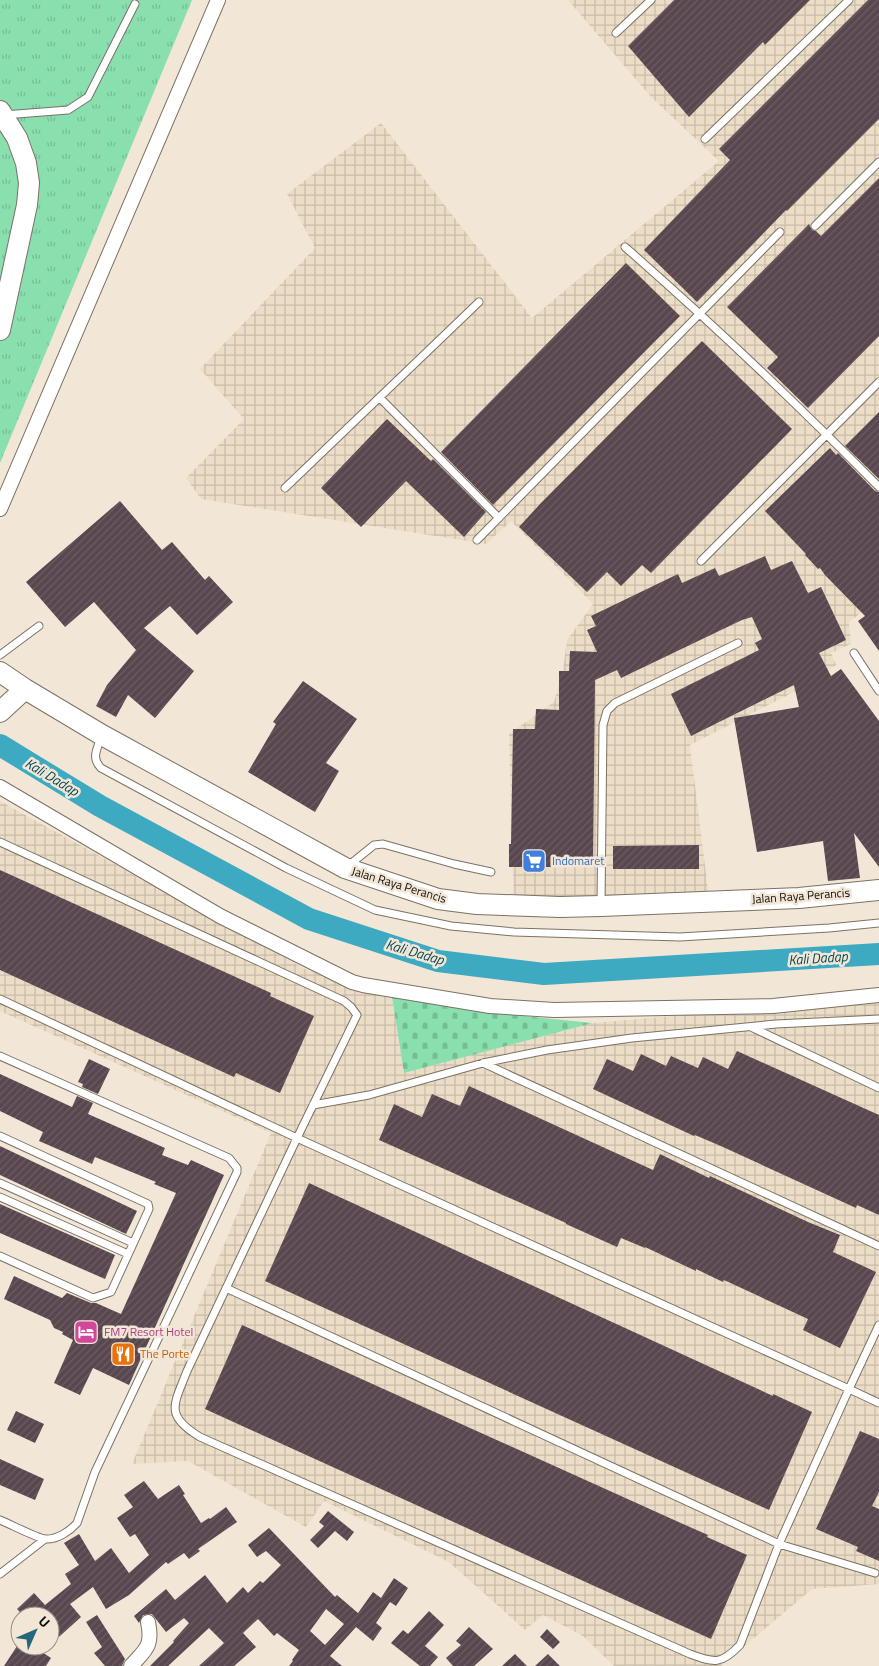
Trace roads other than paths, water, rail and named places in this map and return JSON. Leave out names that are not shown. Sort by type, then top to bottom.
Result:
[{"type":"street","points":[[0,508],[218,0]]},
{"type":"street","points":[[0,330],[28,205],[29,183],[26,163],[17,138],[2,113]]},
{"type":"street","name":"Jalan Raya Perancis","points":[[0,672],[25,689],[102,734],[345,868],[438,899],[477,904],[560,907],[799,898],[879,890]]},
{"type":"street","points":[[0,712],[25,689]]},
{"type":"street","points":[[0,787],[220,916],[363,986],[490,1006],[554,1010],[773,1006],[879,995]]},
{"type":"street","points":[[130,1666],[147,1647],[151,1637],[148,1622]]},
{"type":"lane","points":[[616,33],[651,0]]},
{"type":"lane","points":[[705,139],[849,0]]},
{"type":"lane","points":[[2,113],[68,110],[88,97],[135,4]]},
{"type":"lane","points":[[815,226],[879,162]]},
{"type":"lane","points":[[477,540],[699,312],[780,232]]},
{"type":"lane","points":[[625,247],[699,312],[826,433],[879,487]]},
{"type":"lane","points":[[285,488],[479,302]]},
{"type":"lane","points":[[701,561],[826,433],[879,382]]},
{"type":"lane","points":[[380,398],[499,518]]},
{"type":"lane","points":[[0,655],[38,626]]},
{"type":"lane","points":[[601,906],[603,725],[607,710],[615,704],[738,643]]},
{"type":"lane","points":[[854,653],[879,692]]},
{"type":"lane","points":[[102,734],[95,756],[96,762],[101,768],[286,868],[375,910],[451,926],[514,932],[680,937],[879,923]]},
{"type":"lane","points":[[0,842],[344,1000],[357,1015],[187,1371],[174,1406],[177,1417],[188,1429],[200,1437],[707,1660],[719,1662],[730,1656],[740,1645],[779,1544],[879,1325]]},
{"type":"lane","points":[[345,868],[374,846],[383,844],[454,864],[491,872]]},
{"type":"lane","points":[[0,999],[297,1138],[879,1403]]},
{"type":"lane","points":[[314,1106],[368,1095],[483,1063],[547,1050],[613,1041],[751,1027],[879,1019]]},
{"type":"lane","points":[[751,1027],[879,1088]]},
{"type":"lane","points":[[0,1056],[229,1158],[237,1168],[237,1172],[95,1472],[77,1523],[59,1536],[45,1539],[0,1574]]},
{"type":"lane","points":[[483,1063],[879,1246]]},
{"type":"lane","points":[[0,1136],[148,1204],[149,1209],[110,1292],[93,1298],[0,1256]]},
{"type":"lane","points":[[0,1183],[133,1243]]},
{"type":"lane","points":[[0,1197],[128,1254]]},
{"type":"lane","points":[[226,1288],[779,1544],[876,1573]]},
{"type":"lane","points":[[0,1520],[45,1539]]},
{"type":"waterway","name":"Kali Dadap","points":[[0,745],[100,806],[309,919],[438,961],[544,974],[879,954]]},
{"type":"place","name":"Indomaret","points":[[534,861]]},
{"type":"place","name":"FM7 Resort Hotel","points":[[86,1332]]},
{"type":"place","name":"The Porte","points":[[123,1354]]}]
